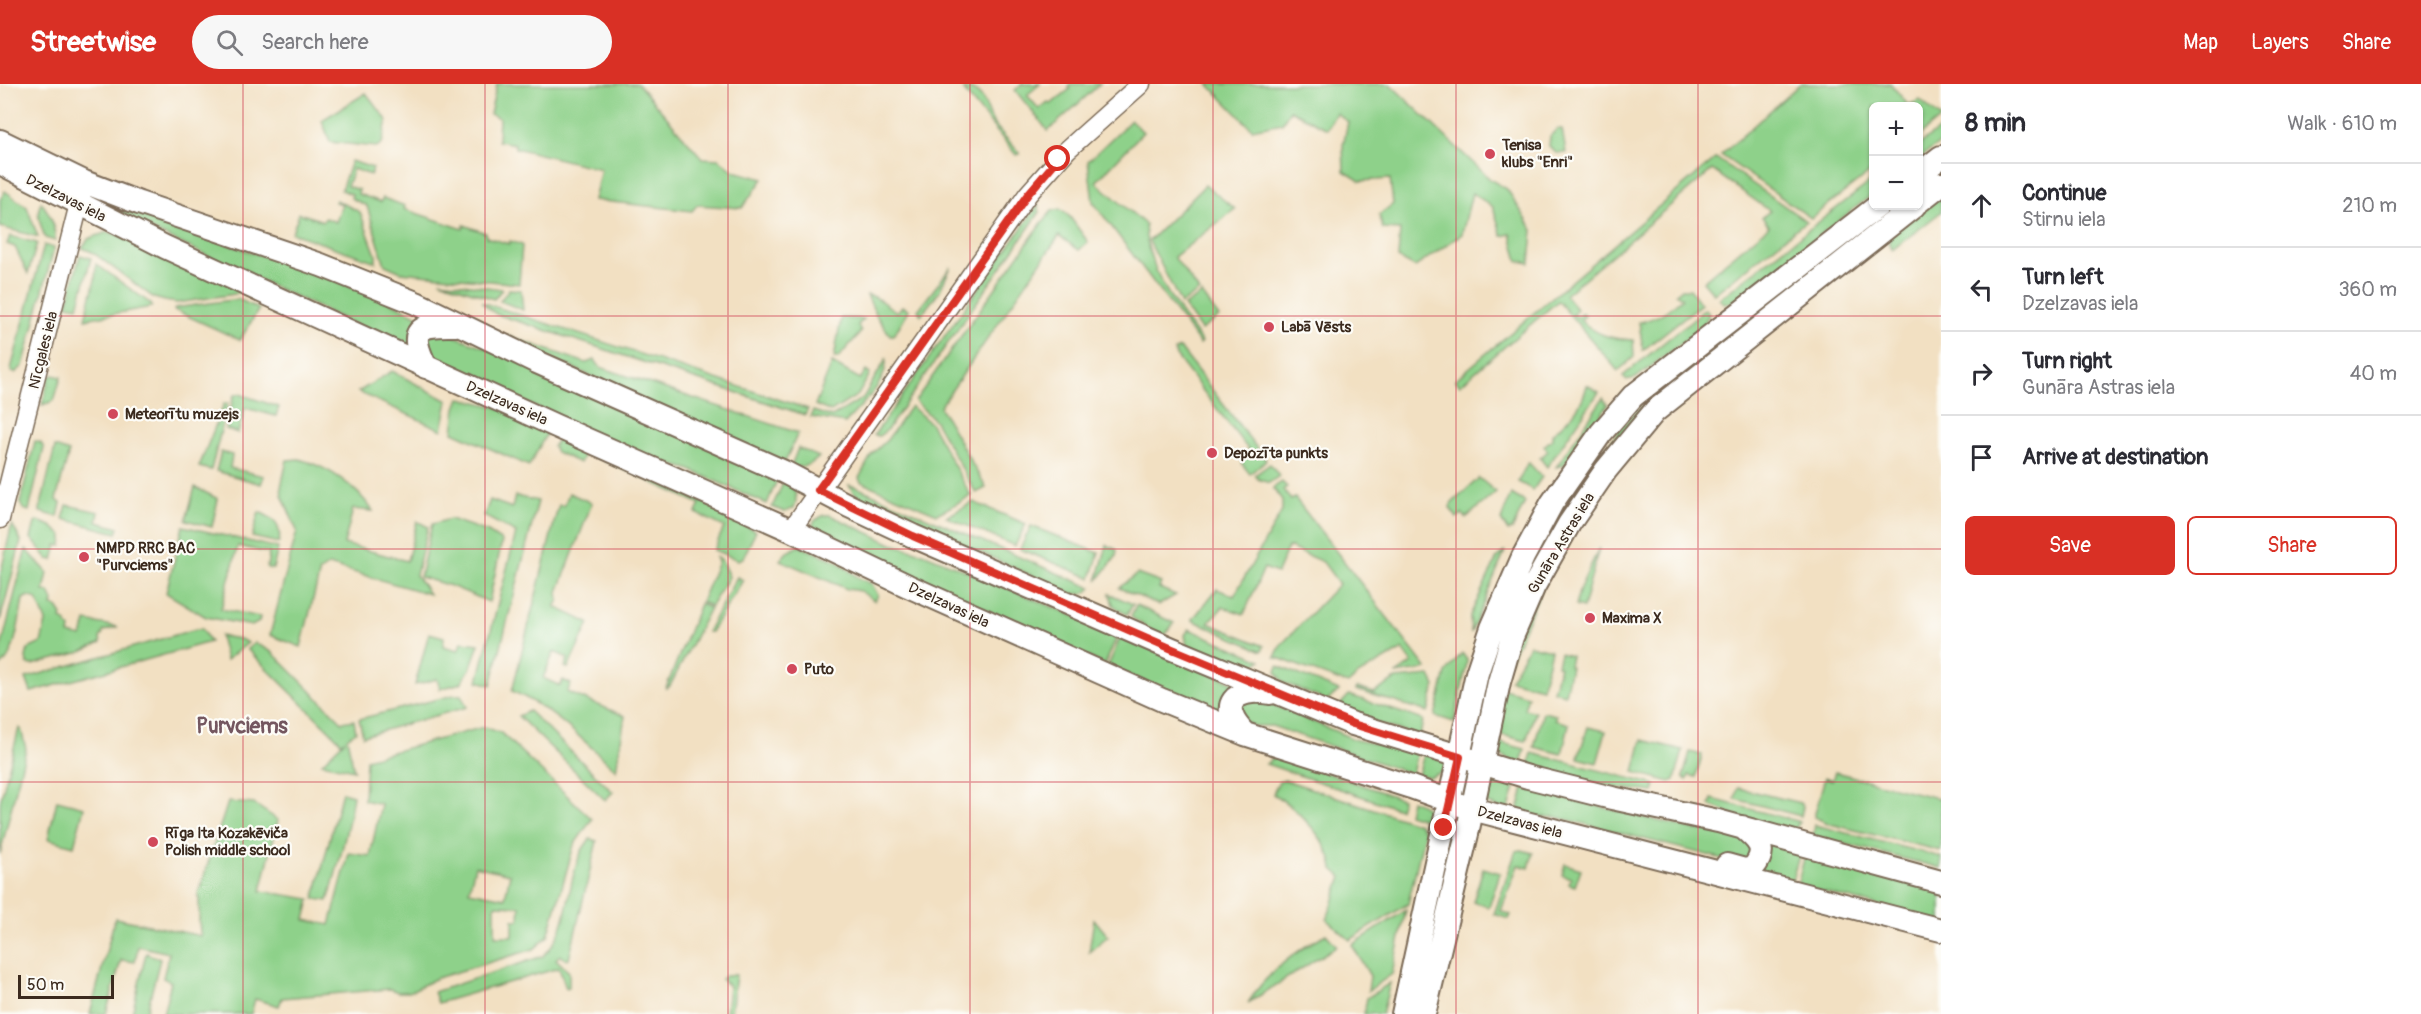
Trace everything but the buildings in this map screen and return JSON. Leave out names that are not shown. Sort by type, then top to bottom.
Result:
[{"type":"main road","name":"Dzelzavas iela","points":[[0,141],[84,182],[321,265],[416,303],[554,370],[784,472],[913,536],[1353,724],[1481,764],[1612,798],[1741,826],[1941,882]]},
{"type":"main road","points":[[1923,171],[1941,157]]},
{"type":"main road","name":"Dzelzavas iela","points":[[0,163],[78,205],[165,247],[426,367],[791,530],[980,619],[1162,700],[1245,734],[1472,809],[1941,930]]},
{"type":"main road","points":[[1923,198],[1941,184]]},
{"type":"main road","name":"Gunāra Astras iela","points":[[1424,1014],[1499,682],[1512,636],[1534,586],[1553,551],[1606,470],[1664,403],[1863,231],[1876,210]]},
{"type":"main road","name":"Gunāra Astras iela","points":[[1403,1014],[1477,673],[1506,592],[1548,510],[1589,449],[1633,396],[1863,231],[1906,210]]},
{"type":"main road","points":[[426,367],[418,350],[418,334],[423,328],[432,324],[460,326]]},
{"type":"main road","points":[[1245,734],[1232,721],[1230,709],[1233,702],[1241,694],[1252,690],[1280,694]]},
{"type":"main road","points":[[1552,830],[1568,825],[1739,868],[1753,868],[1761,855],[1761,848],[1757,840],[1741,826]]},
{"type":"street","points":[[791,530],[1028,194],[1067,150],[1141,84]]},
{"type":"street","name":"Nīcgales iela","points":[[0,519],[84,182]]},
{"type":"green space","points":[[497,84],[638,84],[702,158],[719,159],[734,171],[763,179],[742,208],[697,205],[692,211],[594,200],[601,169],[515,148],[515,144],[498,141],[499,118],[490,114]]},
{"type":"green space","points":[[1022,84],[1040,84],[1027,95],[1039,109],[1048,102],[1051,104],[1070,89],[1068,86],[1070,84],[1100,84],[1048,131],[1015,90]]},
{"type":"green space","points":[[1208,84],[1390,84],[1491,180],[1507,189],[1533,230],[1530,263],[1518,261],[1511,234],[1502,236],[1493,207],[1472,193],[1462,234],[1415,267],[1398,258],[1400,230],[1383,229],[1379,215],[1393,204],[1390,179],[1360,181],[1344,171],[1343,145],[1348,122],[1336,113],[1327,129],[1290,110],[1282,123],[1252,129]]},
{"type":"green space","points":[[1800,84],[1891,84],[1906,102],[1869,102],[1869,173],[1811,218],[1721,155]]},
{"type":"green space","points":[[970,89],[979,95],[994,124],[1020,154],[1016,155],[963,90]]},
{"type":"green space","points":[[366,93],[387,120],[382,144],[376,147],[330,142],[322,120]]},
{"type":"green space","points":[[1923,103],[1941,118],[1923,133]]},
{"type":"green space","points":[[1131,120],[1143,132],[1096,182],[1145,224],[1151,257],[1157,272],[1173,302],[1202,342],[1200,344],[1093,202],[1088,161]]},
{"type":"green space","points":[[1941,128],[1941,142],[1923,156],[1923,142]]},
{"type":"green space","points":[[1557,129],[1562,129],[1566,153],[1556,153],[1549,146],[1550,136]]},
{"type":"green space","points":[[1716,158],[1806,221],[1714,294],[1703,281],[1769,226],[1762,217],[1770,211],[1712,170],[1565,295],[1577,309],[1573,314],[1577,317],[1582,313],[1585,316],[1580,320],[1598,333],[1617,339],[1633,340],[1634,357],[1618,371],[1558,301],[1460,385],[1455,380]]},
{"type":"green space","points":[[351,161],[373,168],[371,175],[353,169],[347,186],[359,190],[358,194],[381,202],[383,198],[405,206],[404,209],[463,229],[464,225],[486,233],[486,237],[509,244],[510,241],[522,245],[519,284],[401,272],[385,265],[367,206],[351,198],[352,194],[341,190]]},
{"type":"green space","points":[[1869,183],[1869,197],[1733,303],[1724,303],[1719,299]]},
{"type":"green space","points":[[1205,185],[1235,209],[1174,257],[1199,291],[1181,304],[1149,241]]},
{"type":"green space","points":[[5,191],[27,207],[38,237],[0,227],[0,200]]},
{"type":"green space","points":[[1941,197],[1941,212],[1892,250],[1889,244],[1890,236]]},
{"type":"green space","points":[[336,200],[360,212],[376,255],[376,262],[292,233],[299,213],[323,221],[325,218],[336,222],[342,204],[335,202]]},
{"type":"green space","points":[[41,202],[52,220],[55,241],[45,238],[39,215]]},
{"type":"green space","points":[[1038,205],[1040,212],[887,430],[879,436],[874,435]]},
{"type":"green space","points":[[123,209],[329,278],[386,300],[424,319],[410,350],[118,214]]},
{"type":"green space","points":[[1060,209],[1070,217],[1088,242],[1079,250],[1059,236],[940,407],[986,488],[976,493],[935,421],[915,401],[1041,224],[1052,211]]},
{"type":"green space","points":[[107,232],[241,290],[235,294],[177,303],[154,298],[92,252],[82,248],[88,239]]},
{"type":"green space","points":[[10,236],[37,243],[28,274],[15,247],[7,244]]},
{"type":"green space","points":[[1848,240],[1852,244],[1591,476],[1481,727],[1477,726],[1489,669],[1530,563],[1562,509],[1624,424],[1660,387]]},
{"type":"green space","points":[[44,245],[54,248],[23,366],[15,373],[11,372],[11,369]]},
{"type":"green space","points":[[80,255],[91,258],[78,307],[67,305]]},
{"type":"green space","points":[[96,264],[152,307],[85,319],[95,280]]},
{"type":"green space","points":[[951,267],[939,292],[921,315],[918,310]]},
{"type":"green space","points":[[440,281],[502,289],[494,299]]},
{"type":"green space","points":[[509,289],[521,290],[523,310],[500,301]]},
{"type":"green space","points":[[1681,289],[1690,289],[1701,304],[1643,350],[1639,322],[1657,316],[1672,306],[1682,298],[1676,293]]},
{"type":"green space","points":[[1202,294],[1219,317],[1201,330],[1184,306]]},
{"type":"green space","points":[[867,295],[875,297],[897,312],[902,306],[909,310],[894,335],[890,335],[877,317]]},
{"type":"green space","points":[[238,299],[259,309],[240,340],[174,310],[175,308]]},
{"type":"green space","points":[[481,302],[808,409],[805,415],[496,314]]},
{"type":"green space","points":[[1705,309],[1709,314],[1703,326],[1636,378],[1626,380],[1623,376]]},
{"type":"green space","points":[[841,318],[864,319],[858,325],[861,332],[838,358],[834,358]]},
{"type":"green space","points":[[438,330],[500,353],[778,478],[767,504],[688,469],[653,460],[531,405],[429,355],[426,334]]},
{"type":"green space","points":[[508,336],[586,363],[595,360],[600,367],[798,433],[784,464],[507,338]]},
{"type":"green space","points":[[1180,348],[1266,460],[1250,474],[1242,464],[1242,460],[1251,453],[1176,356],[1175,350]]},
{"type":"green space","points":[[886,359],[883,377],[878,385],[845,423],[810,417],[813,411],[832,417],[863,398]]},
{"type":"green space","points":[[832,363],[860,379],[866,371],[870,374],[858,395],[831,412],[815,405]]},
{"type":"green space","points":[[392,371],[448,401],[442,430],[358,392]]},
{"type":"green space","points":[[53,375],[61,377],[54,401],[42,405],[49,377]]},
{"type":"green space","points":[[1587,385],[1599,392],[1547,467],[1540,458],[1548,451],[1544,446],[1552,439],[1552,434],[1578,407]]},
{"type":"green space","points":[[239,394],[279,407],[276,416],[245,408],[238,433],[226,429],[234,395]]},
{"type":"green space","points":[[460,398],[497,407],[549,429],[529,466],[453,432],[456,408]]},
{"type":"green space","points":[[1603,398],[1608,405],[1564,465],[1556,467]]},
{"type":"green space","points":[[228,403],[211,470],[199,467],[224,404]]},
{"type":"green space","points":[[911,406],[931,424],[971,496],[937,514],[861,482],[859,478],[872,454],[887,440]]},
{"type":"green space","points":[[559,438],[676,488],[756,531],[743,558],[738,560],[714,550],[724,527],[696,513],[700,504],[585,452],[580,463],[556,452],[553,446]]},
{"type":"green space","points":[[35,441],[41,443],[44,448],[29,511],[23,509],[20,503]]},
{"type":"green space","points":[[55,447],[69,452],[56,500],[61,503],[58,517],[40,512]]},
{"type":"green space","points":[[798,448],[819,457],[806,466],[791,466]]},
{"type":"green space","points":[[221,452],[232,455],[230,468],[264,476],[261,484],[216,471]]},
{"type":"green space","points":[[299,459],[321,467],[341,479],[358,493],[373,511],[353,509],[344,544],[407,561],[417,521],[428,527],[416,575],[429,594],[329,565],[320,571],[301,647],[270,635],[297,531],[281,487],[287,460]]},
{"type":"green space","points":[[1528,462],[1542,477],[1533,490],[1518,482]]},
{"type":"green space","points":[[1270,464],[1279,476],[1269,483],[1258,479],[1255,475]]},
{"type":"green space","points":[[1479,478],[1496,492],[1466,518],[1462,514],[1457,518],[1450,508],[1451,504]]},
{"type":"green space","points":[[784,481],[791,486],[796,496],[794,508],[785,512],[772,507]]},
{"type":"green space","points":[[1282,482],[1287,487],[1283,490],[1291,500],[1295,498],[1427,669],[1396,674],[1412,663],[1403,649],[1358,675],[1348,684],[1275,657],[1281,645],[1339,584],[1323,562],[1288,547],[1277,573],[1264,568],[1244,614],[1223,607],[1208,623],[1264,646],[1262,651],[1192,620],[1217,589],[1234,596],[1282,511],[1282,500],[1273,488]]},
{"type":"green space","points":[[849,485],[1092,588],[1083,594],[1072,594],[865,500],[853,492]]},
{"type":"green space","points":[[195,487],[218,499],[212,527],[186,520]]},
{"type":"green space","points":[[569,493],[592,503],[558,592],[559,600],[555,607],[589,623],[568,668],[565,667],[568,658],[554,652],[543,678],[560,686],[563,680],[571,684],[567,692],[625,716],[616,770],[554,716],[512,691],[557,511],[559,505],[564,506]]},
{"type":"green space","points":[[1511,494],[1525,502],[1512,530],[1508,531],[1501,520]]},
{"type":"green space","points":[[515,496],[538,501],[491,685],[478,681],[516,533],[484,516],[490,500],[512,508]]},
{"type":"green space","points":[[973,502],[1026,524],[1015,546],[946,517]]},
{"type":"green space","points":[[67,505],[99,512],[97,522],[119,528],[117,533],[63,519]]},
{"type":"green space","points":[[259,512],[276,523],[280,537],[279,543],[252,537]]},
{"type":"green space","points":[[824,515],[830,515],[892,544],[923,553],[1118,634],[1105,665],[812,529],[814,521]]},
{"type":"green space","points":[[450,519],[488,532],[502,541],[489,602],[451,586],[420,577],[432,524]]},
{"type":"green space","points":[[38,521],[51,526],[63,536],[62,546],[57,545],[53,560],[48,559],[31,538],[35,523]]},
{"type":"green space","points":[[12,524],[21,541],[0,621],[0,576]]},
{"type":"green space","points":[[183,526],[278,548],[273,569],[267,568],[269,553],[238,546],[221,609],[260,617],[259,622],[252,626],[206,617],[166,593]]},
{"type":"green space","points":[[1031,526],[1099,553],[1091,578],[1020,549]]},
{"type":"green space","points":[[1107,545],[1117,550],[1116,557],[1097,581]]},
{"type":"green space","points":[[799,546],[835,560],[859,578],[872,584],[878,595],[875,601],[860,591],[847,589],[780,560],[787,552]]},
{"type":"green space","points":[[1599,548],[1583,608],[1575,606],[1580,588]]},
{"type":"green space","points":[[26,549],[48,573],[44,591],[49,592],[53,601],[52,606],[57,607],[62,615],[61,619],[70,629],[69,634],[82,637],[86,621],[118,627],[104,631],[100,638],[101,643],[81,652],[32,665],[27,664],[28,649],[41,643],[46,622],[37,599],[28,596],[23,599],[10,655],[0,666],[0,652]]},
{"type":"green space","points":[[1505,551],[1471,633],[1470,616],[1497,558]]},
{"type":"green space","points":[[716,557],[721,559],[729,577],[711,606],[701,602],[718,562]]},
{"type":"green space","points":[[1137,574],[1161,583],[1159,588],[1176,595],[1159,605],[1119,588]]},
{"type":"green space","points":[[737,577],[743,580],[711,632],[707,632]]},
{"type":"green space","points":[[1110,594],[1133,604],[1127,615],[1113,605]]},
{"type":"green space","points":[[700,604],[710,608],[670,686],[666,688]]},
{"type":"green space","points":[[1136,605],[1174,623],[1166,634],[1158,635],[1131,617]]},
{"type":"green space","points":[[202,629],[210,642],[31,692],[26,678]]},
{"type":"green space","points":[[1189,629],[1261,660],[1252,668],[1241,670],[1187,646],[1185,635]]},
{"type":"green space","points":[[429,633],[444,637],[443,646],[458,650],[462,642],[479,644],[470,669],[461,683],[440,689],[437,679],[415,685]]},
{"type":"green space","points":[[220,636],[240,639],[248,643],[226,660]]},
{"type":"green space","points":[[1121,636],[1242,686],[1225,717],[1108,666]]},
{"type":"green space","points":[[255,643],[272,652],[342,722],[354,720],[356,732],[347,738],[354,770],[322,763],[345,740],[341,742],[247,649]]},
{"type":"green space","points":[[1529,645],[1551,650],[1542,688],[1510,680]]},
{"type":"green space","points":[[1462,653],[1467,660],[1454,722],[1435,716],[1446,673]]},
{"type":"green space","points":[[1560,653],[1571,656],[1565,694],[1553,691],[1560,666],[1557,665]]},
{"type":"green space","points":[[1278,666],[1339,691],[1327,701],[1284,683],[1276,672]]},
{"type":"green space","points":[[1430,676],[1435,686],[1428,712],[1356,690],[1357,688],[1374,693],[1396,679]]},
{"type":"green space","points":[[1504,689],[1528,696],[1524,709],[1535,712],[1526,741],[1494,733]]},
{"type":"green space","points":[[461,695],[467,707],[363,736],[359,719]]},
{"type":"green space","points":[[1349,695],[1423,720],[1420,736],[1357,718],[1340,705]]},
{"type":"green space","points":[[1255,697],[1356,740],[1417,752],[1412,774],[1272,726],[1252,726],[1244,721],[1240,707]]},
{"type":"green space","points":[[529,711],[613,792],[605,800],[518,716]]},
{"type":"green space","points":[[1543,712],[1556,715],[1555,720],[1569,724],[1562,754],[1534,747]]},
{"type":"green space","points":[[484,727],[501,733],[592,819],[574,845],[548,936],[534,949],[437,978],[409,992],[390,989],[282,998],[279,1006],[255,999],[251,1014],[163,1014],[171,982],[163,978],[169,953],[138,946],[135,962],[121,960],[106,1014],[90,1014],[115,918],[201,936],[198,894],[228,802],[254,804],[278,820],[261,891],[310,899],[305,920],[330,925],[349,853],[370,856],[381,804],[364,800],[366,759]],"holes":[[[475,866],[510,874],[505,898],[469,891]],[[495,905],[520,906],[519,920],[513,920],[513,936],[495,936]]]},
{"type":"green space","points":[[1588,727],[1606,731],[1597,763],[1578,758]]},
{"type":"green space","points":[[19,728],[26,749],[0,854],[0,802]]},
{"type":"green space","points":[[1642,740],[1683,750],[1675,780],[1670,782],[1634,772]]},
{"type":"green space","points":[[1494,741],[1525,749],[1521,763],[1507,759],[1500,754]]},
{"type":"green space","points":[[1690,752],[1702,755],[1696,777],[1689,775],[1687,780],[1683,777]]},
{"type":"green space","points":[[1532,753],[1656,785],[1654,792],[1618,788],[1529,765]]},
{"type":"green space","points":[[1424,754],[1442,760],[1447,765],[1445,771],[1430,777],[1418,775]]},
{"type":"green space","points":[[1281,757],[1402,799],[1399,809],[1266,764],[1272,759]]},
{"type":"green space","points":[[1835,772],[1941,799],[1941,851],[1830,824],[1814,817],[1825,777],[1832,780]]},
{"type":"green space","points":[[1285,780],[1419,824],[1425,831],[1408,904],[1350,940],[1327,919],[1342,877],[1333,869],[1326,847],[1311,826],[1302,816],[1273,794],[1279,781]]},
{"type":"green space","points":[[1496,782],[1515,787],[1508,812],[1486,803],[1483,787],[1488,783]]},
{"type":"green space","points":[[1524,788],[1695,830],[1718,830],[1740,835],[1751,845],[1748,858],[1735,862],[1557,817],[1517,815]]},
{"type":"green space","points":[[1738,788],[1800,803],[1803,807],[1801,816],[1735,799]]},
{"type":"green space","points":[[342,792],[353,795],[339,862],[328,901],[314,899]]},
{"type":"green space","points":[[1712,799],[1800,822],[1795,829],[1786,830],[1764,826],[1710,805]]},
{"type":"green space","points":[[57,800],[84,807],[74,846],[48,839]]},
{"type":"green space","points":[[1411,800],[1427,808],[1436,823],[1408,814]]},
{"type":"green space","points":[[1815,825],[1941,857],[1941,868],[1813,836]]},
{"type":"green space","points":[[590,839],[597,841],[569,959],[560,955],[556,959],[569,972],[569,987],[566,988],[559,968],[438,1003],[434,992],[543,956],[559,933],[575,868]]},
{"type":"green space","points":[[1767,842],[1800,853],[1791,883],[1758,871]]},
{"type":"green space","points":[[1516,851],[1533,853],[1529,868],[1518,865],[1501,911],[1511,915],[1509,919],[1494,914]]},
{"type":"green space","points":[[1805,855],[1941,891],[1941,922],[1797,885]]},
{"type":"green space","points":[[1565,864],[1581,869],[1575,886],[1569,884],[1571,878],[1562,875]]},
{"type":"green space","points":[[1483,868],[1500,873],[1489,907],[1473,902]]},
{"type":"green space","points":[[1406,910],[1392,974],[1368,991],[1370,976],[1352,945]]},
{"type":"green space","points":[[1094,919],[1108,936],[1089,952]]},
{"type":"green space","points":[[1326,934],[1337,946],[1248,1003],[1263,982],[1282,964]]},
{"type":"green space","points":[[146,953],[160,959],[146,1014],[132,1014]]},
{"type":"green space","points":[[727,975],[736,975],[731,1014],[726,1014],[729,986],[721,979]]},
{"type":"green space","points":[[1390,983],[1382,1014],[1364,1014],[1367,998]]},
{"type":"place","name":"Tenisa klubs \"Enri\"","points":[[1490,154]]},
{"type":"place","name":"Labā Vēsts","points":[[1269,327]]},
{"type":"place","name":"Meteorītu muzejs","points":[[113,414]]},
{"type":"place","name":"Depozīta punkts","points":[[1212,453]]},
{"type":"place","name":"NMPD RRC BAC \"Purvciems\"","points":[[84,557]]},
{"type":"place","name":"Maxima X","points":[[1590,618]]},
{"type":"place","name":"Puto","points":[[792,669]]},
{"type":"place","name":"Rīga Ita Kozakēviča Polish middle school","points":[[153,842]]},
{"type":"district","name":"Purvciems","points":[[242,726]]},
{"type":"route","points":[[1058,159],[1028,194],[818,490],[913,536],[1170,648],[1353,724],[1460,757],[1444,828]]}]
